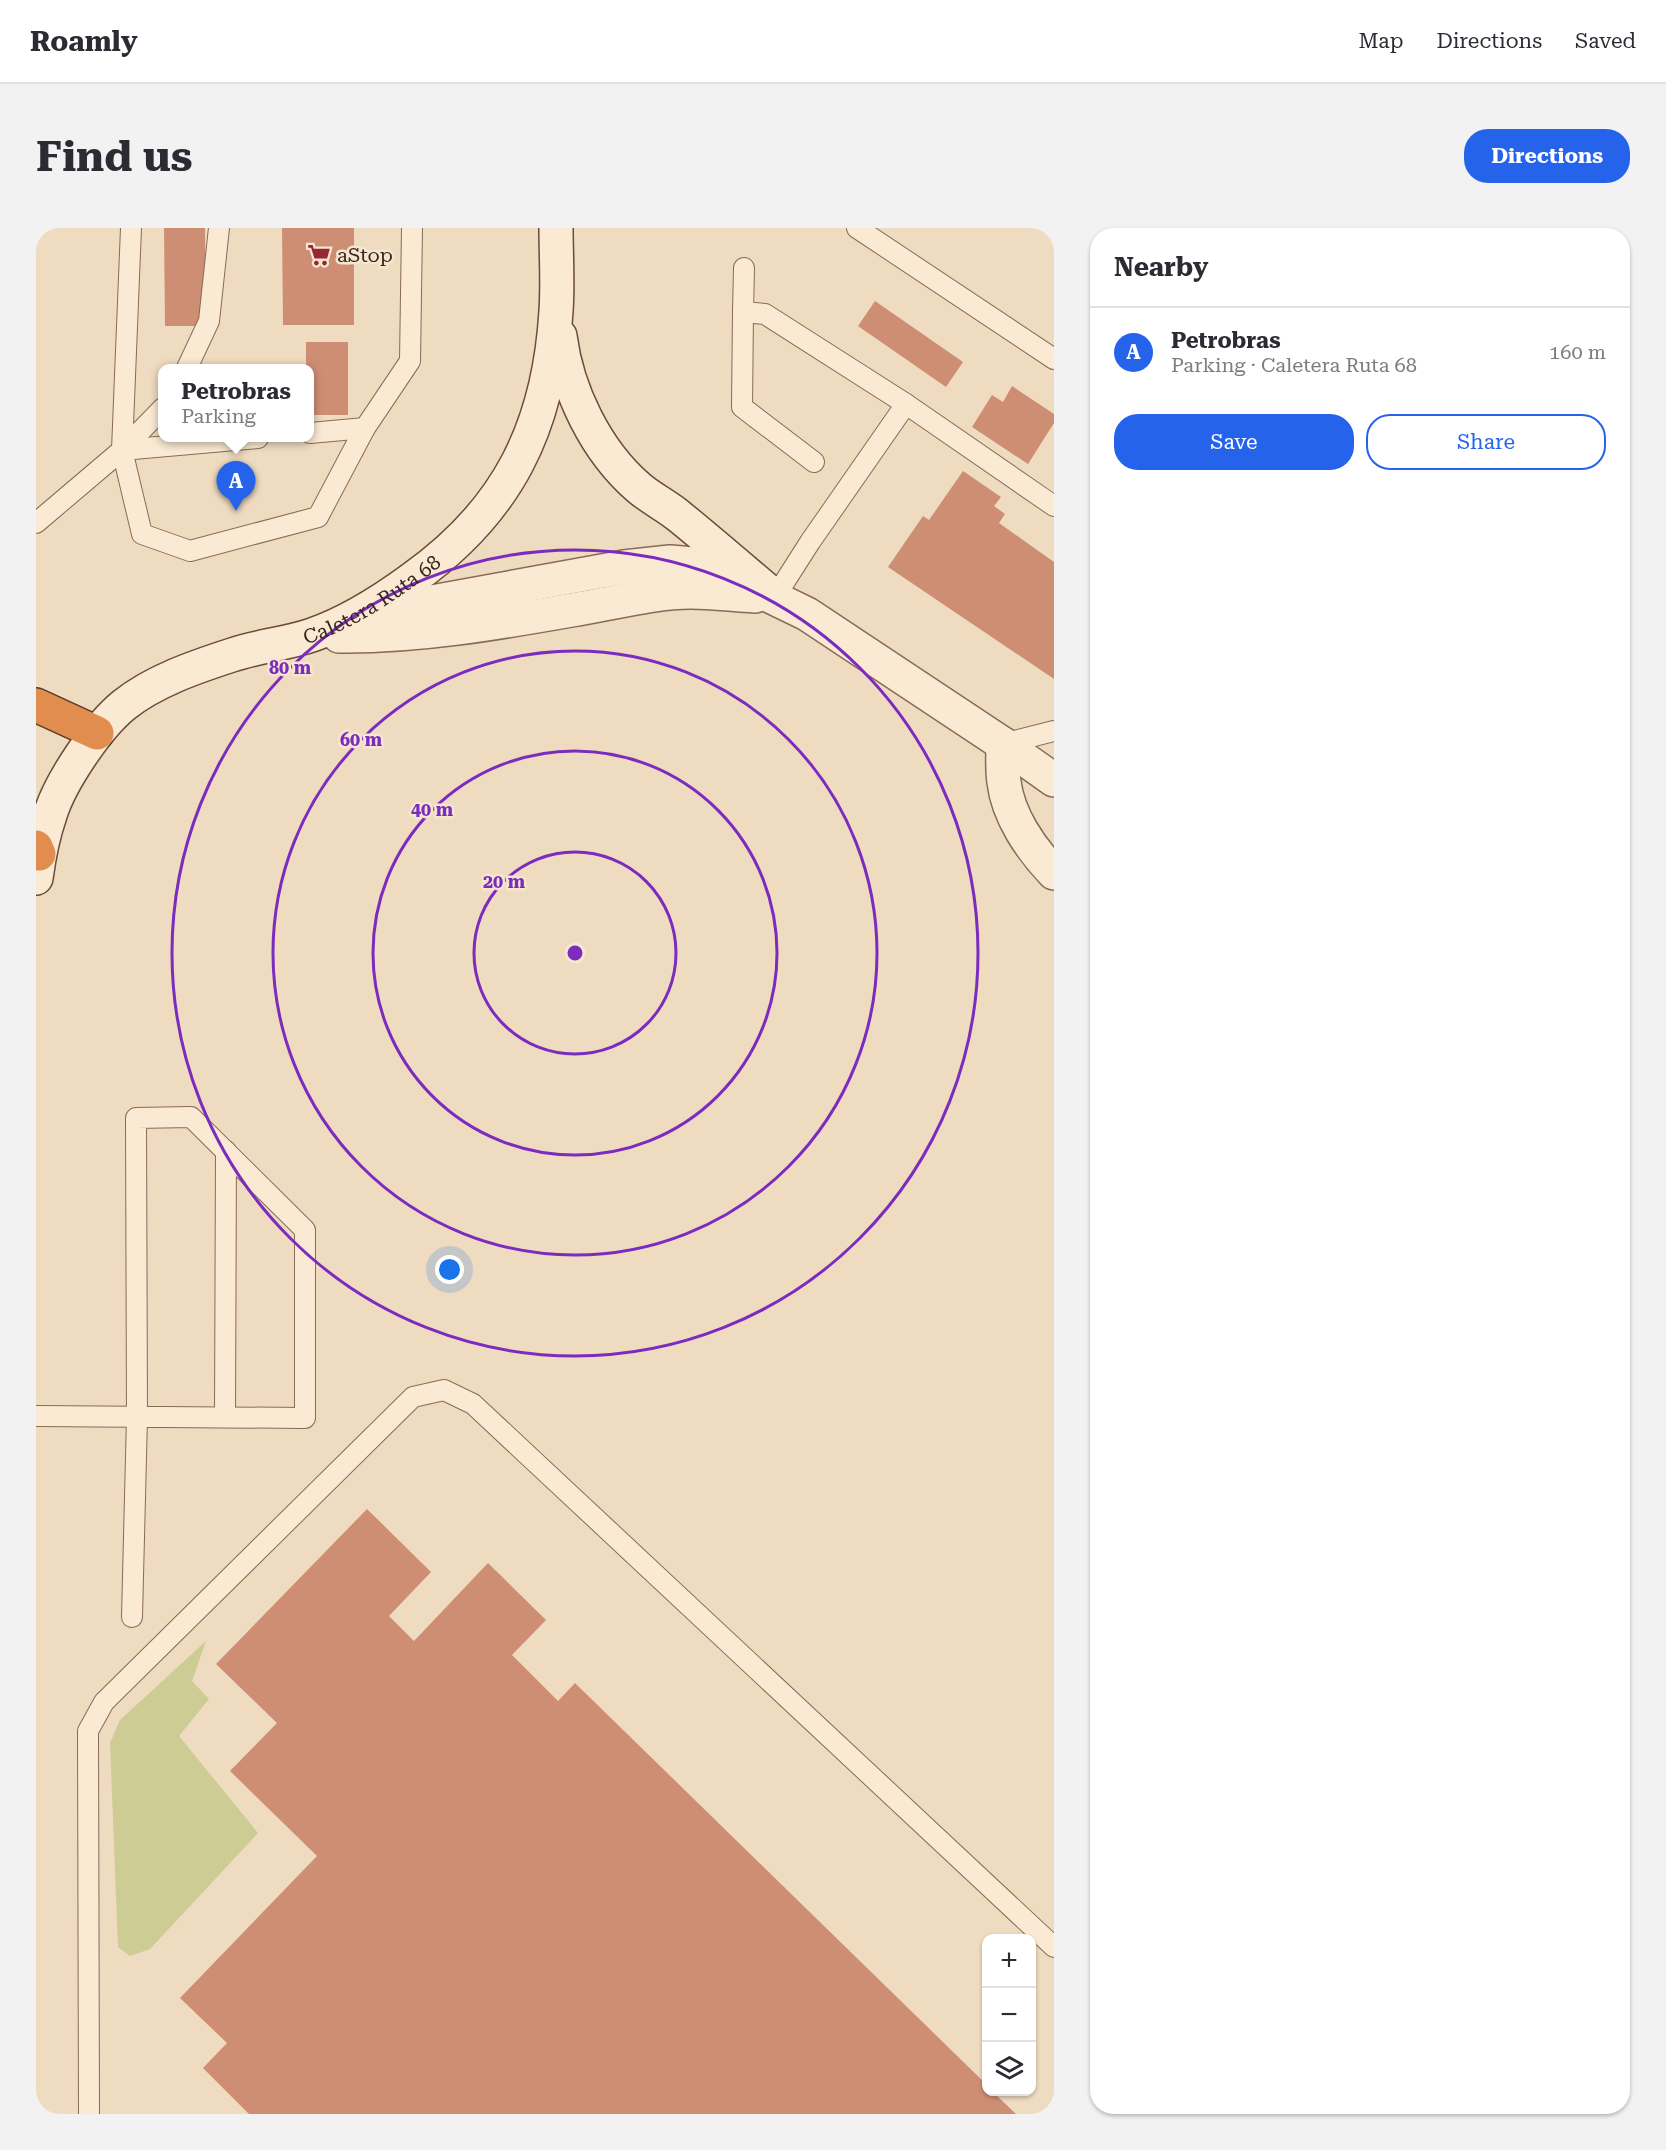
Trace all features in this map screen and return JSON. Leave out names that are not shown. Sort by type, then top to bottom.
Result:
[{"type":"highway","points":[[36,705],[97,733]]},
{"type":"main road","name":"Caletera Ruta 68","points":[[37,860],[50,812],[73,769],[97,733],[124,705],[157,684],[193,668],[234,654],[312,635],[356,614],[427,569],[454,546],[492,504],[522,456],[540,414],[549,372],[556,310],[556,228]]},
{"type":"main road","points":[[556,310],[561,346],[570,378],[581,406],[606,452],[638,487],[677,514],[775,597]]},
{"type":"main road","points":[[312,635],[369,616],[410,606],[591,572],[670,562],[706,565],[807,614],[1054,780]]},
{"type":"main road","points":[[1003,744],[1004,783],[1010,808],[1029,844],[1054,873]]},
{"type":"lane","points":[[131,228],[122,450],[142,534],[190,551],[318,517],[365,428],[410,361],[412,228]]},
{"type":"lane","points":[[189,364],[209,321],[219,228]]},
{"type":"lane","points":[[857,228],[1054,359]]},
{"type":"lane","points":[[744,268],[742,407],[814,462]]},
{"type":"lane","points":[[743,312],[765,314],[906,404],[1054,506]]},
{"type":"lane","points":[[775,597],[810,542],[906,404]]},
{"type":"lane","points":[[36,523],[122,450],[158,412]]},
{"type":"lane","points":[[314,433],[365,428]]},
{"type":"lane","points":[[122,450],[213,442]]},
{"type":"lane","points":[[1003,744],[1054,731]]},
{"type":"lane","points":[[36,1416],[137,1417],[225,1417],[305,1418],[305,1230],[191,1117],[136,1118],[137,1417],[132,1617]]},
{"type":"lane","points":[[225,1417],[226,1151]]},
{"type":"lane","points":[[89,2114],[88,1731],[104,1702],[413,1397],[444,1390],[473,1404],[1054,1947]]},
{"type":"shaded area","points":[[206,1641],[192,1681],[209,1699],[179,1736],[258,1833],[150,1949],[130,1956],[118,1947],[110,1743],[120,1720]]},
{"type":"building","points":[[164,228],[205,228],[206,326],[165,326]]},
{"type":"building","points":[[282,228],[354,228],[354,325],[283,325]]},
{"type":"building","points":[[875,301],[963,362],[946,387],[858,326]]},
{"type":"building","points":[[306,342],[348,342],[348,415],[314,415],[314,364],[306,364]]},
{"type":"building","points":[[1012,386],[1054,414],[1054,423],[1028,464],[972,427],[992,395],[1003,402]]},
{"type":"building","points":[[963,471],[1001,497],[994,506],[1005,514],[999,523],[1054,562],[1054,679],[888,567],[923,516],[929,520]]},
{"type":"building","points":[[367,1509],[431,1572],[389,1616],[414,1641],[488,1563],[546,1620],[512,1655],[558,1701],[575,1683],[982,2080],[982,2096],[997,2096],[1016,2114],[249,2114],[203,2068],[227,2043],[180,1998],[317,1856],[230,1771],[277,1723],[216,1664]]},
{"type":"place","name":"aStop","points":[[319,255]]},
{"type":"place","name":"Petrobras","points":[[236,511]]}]
